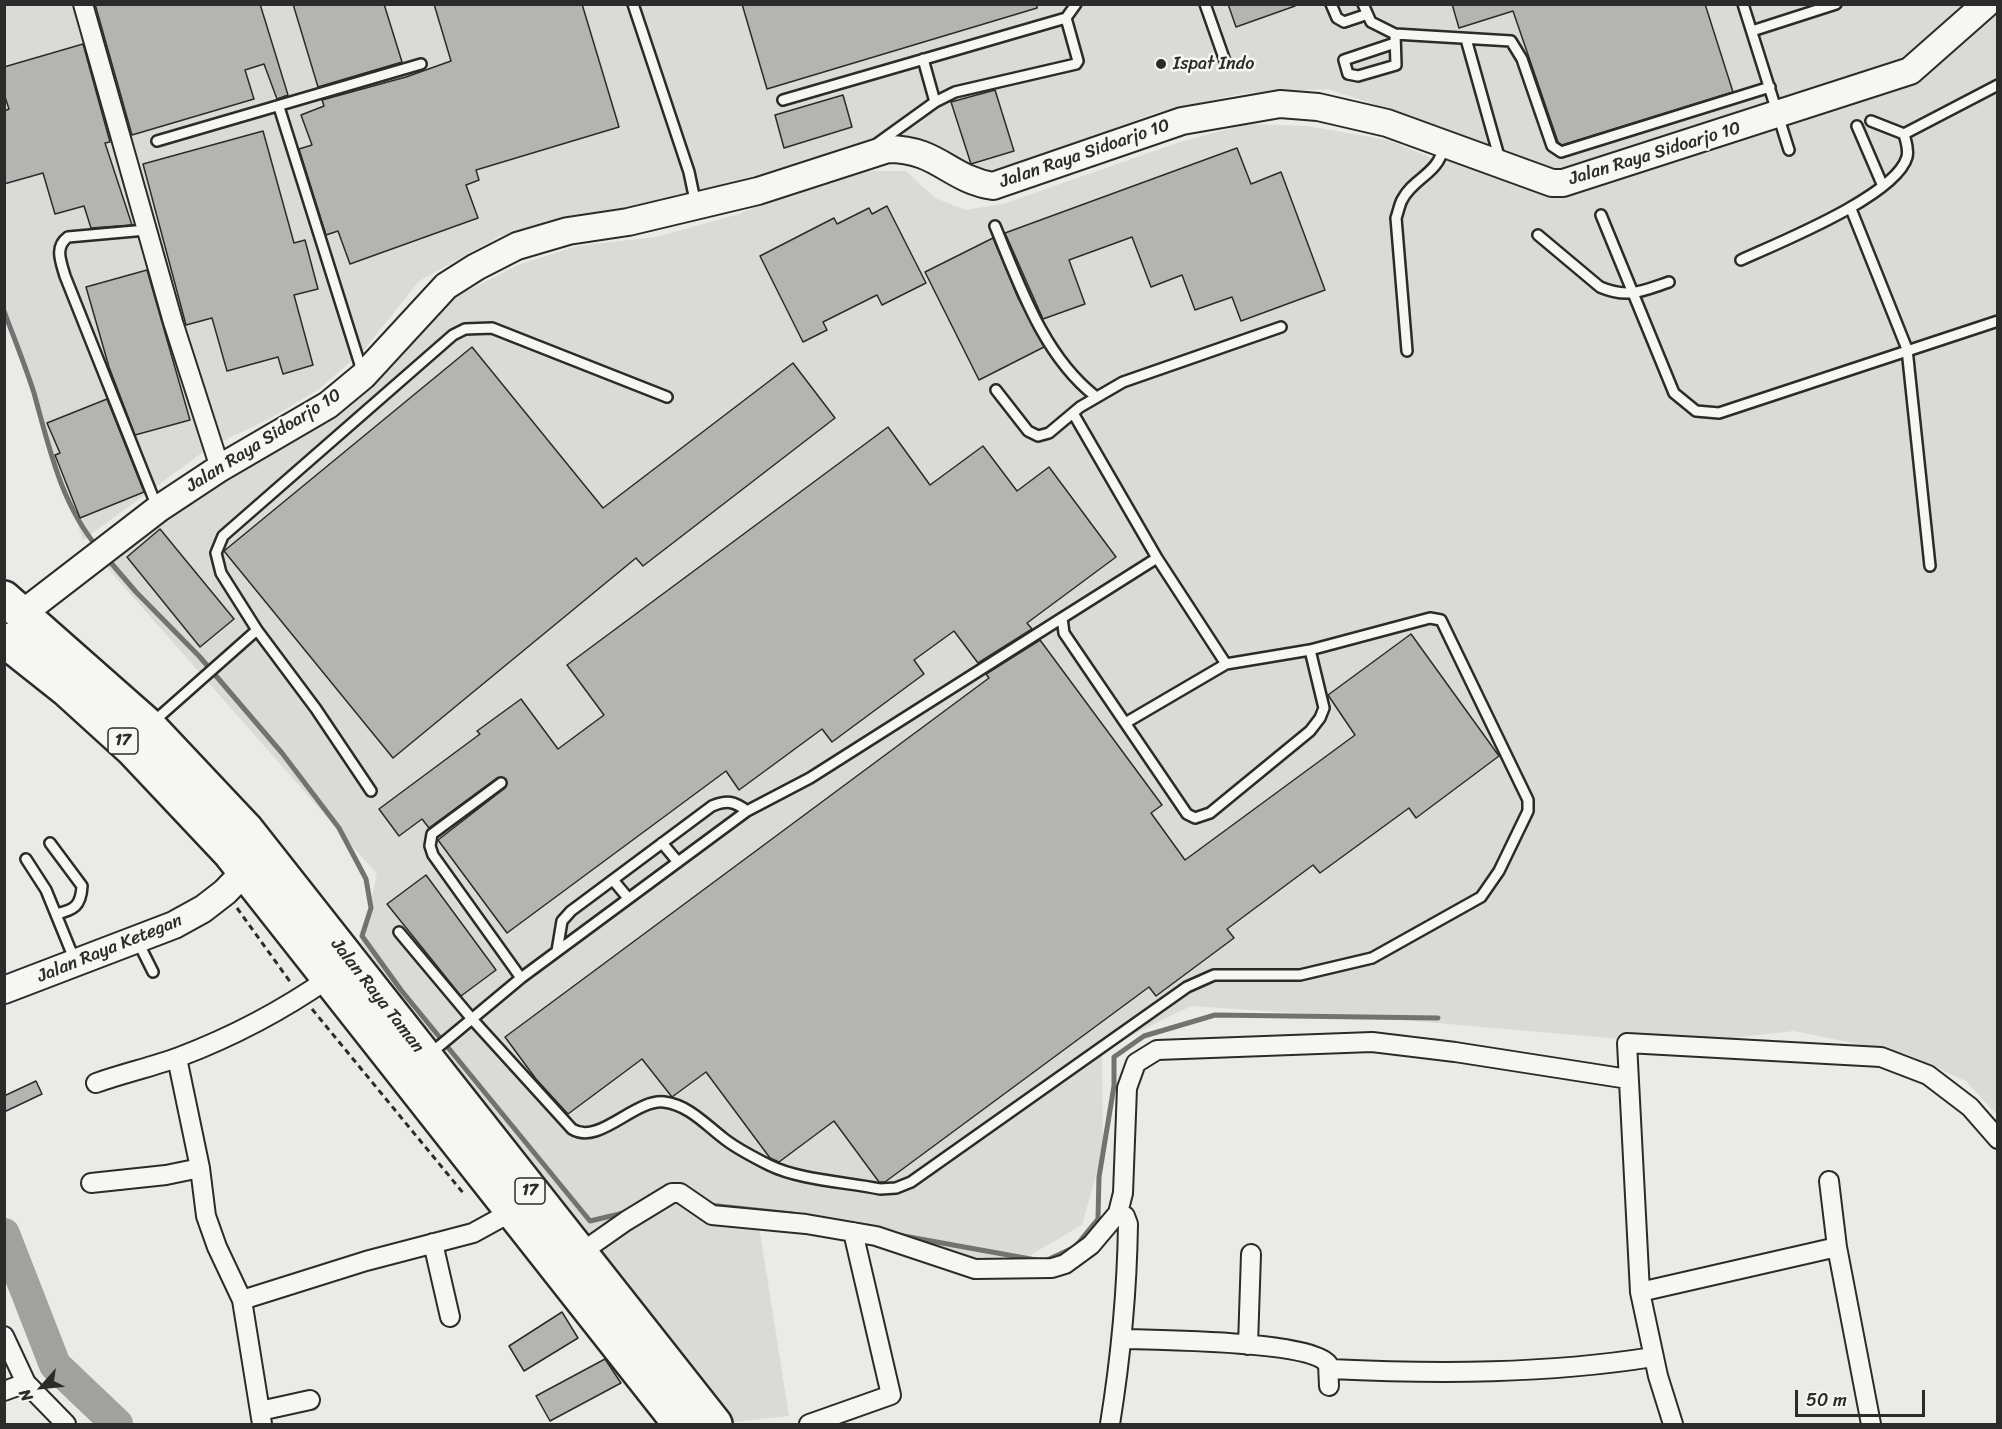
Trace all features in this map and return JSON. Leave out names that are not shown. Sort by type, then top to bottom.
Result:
[{"type":"highway","name":"Jalan Raya Taman","points":[[14,606],[148,726],[329,959],[513,1211],[680,1425]]},
{"type":"highway","name":"Jalan Raya Taman","points":[[4,640],[66,689],[246,851]]},
{"type":"highway","name":"Jalan Raya Taman","points":[[329,959],[429,1055],[579,1254],[715,1425]]},
{"type":"street","points":[[83,4],[146,230],[220,468]]},
{"type":"street","name":"Jalan Raya Sidoarjo 10","points":[[14,606],[88,561],[158,509],[220,468],[328,405],[363,376],[446,286],[517,246],[568,231],[696,207],[758,191],[888,149],[909,149],[932,157],[972,183],[993,186],[1182,121],[1280,104],[1318,107],[1387,123],[1552,183],[1563,183],[1910,71],[1986,4]]},
{"type":"street","name":"Jalan Raya Ketegan","points":[[4,990],[174,925],[203,909],[246,851]]},
{"type":"street","points":[[96,1083],[177,1058],[251,1024],[302,997],[329,959]]},
{"type":"street","points":[[1673,1425],[1653,1357],[1640,1292],[1627,1043],[1631,1041],[1881,1058],[1928,1075],[1970,1107],[1998,1139]]},
{"type":"street","points":[[579,1254],[626,1221],[672,1193],[680,1193],[712,1215],[806,1224],[895,1240],[975,1269],[1038,1270],[1065,1263],[1091,1245],[1118,1213],[1123,1193],[1127,1088],[1136,1063],[1157,1050],[1372,1042],[1627,1075]]},
{"type":"street","points":[[177,1058],[200,1168],[206,1216],[242,1300],[261,1418],[310,1400]]},
{"type":"street","points":[[91,1183],[166,1175],[200,1168]]},
{"type":"street","points":[[1829,1181],[1837,1247],[1871,1425]]},
{"type":"street","points":[[242,1300],[473,1233],[513,1211]]},
{"type":"street","points":[[1110,1425],[1124,1339],[1128,1224],[1125,1216],[1118,1213]]},
{"type":"street","points":[[809,1425],[891,1395],[853,1232]]},
{"type":"street","points":[[433,1243],[450,1317]]},
{"type":"street","points":[[1640,1292],[1837,1247]]},
{"type":"street","points":[[1248,1345],[1251,1254]]},
{"type":"street","points":[[5,1337],[26,1383],[66,1425]]},
{"type":"street","points":[[1124,1339],[1248,1345],[1310,1354],[1325,1361],[1329,1377],[1582,1367],[1653,1357]]},
{"type":"street","points":[[4,1391],[26,1383]]},
{"type":"lane","points":[[633,4],[689,172],[696,207]]},
{"type":"lane","points":[[783,99],[1066,18],[1076,4]]},
{"type":"lane","points":[[1205,4],[1225,62]]},
{"type":"lane","points":[[1331,4],[1337,18],[1344,22],[1365,15]]},
{"type":"lane","points":[[1363,4],[1365,15],[1378,28],[1395,39]]},
{"type":"lane","points":[[1743,4],[1789,150]]},
{"type":"lane","points":[[1752,31],[1836,4]]},
{"type":"lane","points":[[855,158],[935,102],[955,92],[1076,64],[1078,61],[1066,18]]},
{"type":"lane","points":[[1395,39],[1396,65],[1358,76],[1348,74],[1344,60],[1395,39],[1511,41],[1516,46],[1548,137],[1556,150],[1561,152],[1770,87]]},
{"type":"lane","points":[[1466,39],[1501,165]]},
{"type":"lane","points":[[923,59],[935,102]]},
{"type":"lane","points":[[157,141],[421,64]]},
{"type":"lane","points":[[1871,121],[1904,134],[1998,86]]},
{"type":"lane","points":[[279,107],[363,376]]},
{"type":"lane","points":[[1857,126],[1882,184]]},
{"type":"lane","points":[[1741,260],[1851,209],[1900,169],[1908,149],[1904,134]]},
{"type":"lane","points":[[1407,351],[1396,219],[1402,200],[1435,168],[1442,158],[1445,144]]},
{"type":"lane","points":[[1851,209],[1907,349],[1930,566]]},
{"type":"lane","points":[[1601,215],[1674,393],[1696,411],[1719,413],[1907,349],[1998,321]]},
{"type":"lane","points":[[995,226],[1026,298],[1048,340],[1070,372],[1095,396]]},
{"type":"lane","points":[[146,230],[68,237],[63,241],[59,252],[65,276],[158,509]]},
{"type":"lane","points":[[1538,235],[1600,287],[1634,295],[1669,282]]},
{"type":"lane","points":[[996,390],[1028,431],[1038,436],[1049,433],[1095,396],[1123,382],[1281,327]]},
{"type":"lane","points":[[371,791],[316,709],[257,630],[221,573],[216,554],[223,536],[453,335],[465,329],[492,328],[668,397]]},
{"type":"lane","points":[[1073,413],[1158,558],[1226,664]]},
{"type":"lane","points":[[429,1055],[521,978],[747,811],[810,778],[1158,558]]},
{"type":"lane","points":[[1062,618],[1068,642],[1127,722],[1187,814],[1195,818],[1203,817],[1310,731],[1320,718],[1324,708],[1310,650]]},
{"type":"lane","points":[[399,932],[472,1019],[572,1129],[580,1134],[591,1133],[649,1105],[663,1102],[700,1117],[723,1138],[779,1169],[880,1189],[896,1188],[911,1182],[1187,987],[1214,975],[1300,975],[1372,958],[1481,897],[1499,871],[1528,812],[1528,800],[1441,620],[1430,618],[1310,650],[1226,664],[1127,722]]},
{"type":"lane","points":[[148,726],[257,630]]},
{"type":"lane","points":[[501,783],[432,834],[430,846],[433,855],[521,978]]},
{"type":"lane","points":[[557,951],[562,921],[570,911],[712,806],[726,800],[736,803],[747,811]]},
{"type":"lane","points":[[50,843],[82,886],[77,906],[73,910],[56,914]]},
{"type":"lane","points":[[662,843],[678,862]]},
{"type":"lane","points":[[26,859],[46,890],[75,963]]},
{"type":"lane","points":[[613,880],[628,898]]},
{"type":"lane","points":[[137,939],[153,972]]},
{"type":"shaded area","points":[[4,5],[1997,5],[1997,1115],[1966,1081],[1906,1054],[1794,1031],[1678,1044],[1391,1019],[1191,1006],[1102,1050],[1103,1150],[1082,1225],[1008,1268],[758,1220],[789,1416],[733,1422],[361,943],[377,874],[103,563],[207,484],[326,423],[383,370],[445,302],[518,265],[577,246],[656,237],[739,214],[808,185],[858,171],[906,171],[935,198],[965,210],[1003,204],[1183,141],[1248,124],[1307,126],[1388,140],[1439,161],[1441,127],[1328,89],[1244,93],[1152,114],[986,178],[922,141],[898,136],[662,206],[565,219],[500,236],[419,281],[363,351],[319,389],[271,418],[210,447],[83,540],[5,312]]},
{"type":"building","points":[[95,4],[260,4],[288,95],[277,99],[264,64],[245,70],[254,99],[132,135]]},
{"type":"building","points":[[293,4],[384,4],[402,62],[318,87]]},
{"type":"building","points":[[434,4],[582,4],[619,127],[476,170],[479,180],[466,185],[478,218],[350,264],[338,231],[326,235],[299,149],[312,145],[301,115],[324,106],[322,100],[406,77],[451,61]]},
{"type":"building","points":[[742,4],[1037,4],[1037,8],[767,89]]},
{"type":"building","points":[[1228,4],[1295,4],[1295,6],[1236,27]]},
{"type":"building","points":[[1452,4],[1705,4],[1733,92],[1562,145],[1558,142],[1513,11],[1459,28]]},
{"type":"building","points":[[83,44],[110,142],[105,143],[132,225],[91,228],[84,206],[55,214],[43,173],[4,184],[4,111],[9,109],[4,94],[4,67]]},
{"type":"building","points":[[995,90],[1014,151],[971,164],[951,102]]},
{"type":"building","points":[[843,95],[852,127],[784,148],[775,115]]},
{"type":"building","points":[[263,131],[294,243],[305,240],[318,289],[294,295],[313,365],[283,374],[278,357],[227,371],[212,318],[186,325],[143,164]]},
{"type":"building","points":[[1237,148],[1251,184],[1281,172],[1325,290],[1241,321],[1232,297],[1195,310],[1182,275],[1151,287],[1132,237],[1069,260],[1085,304],[1043,319],[1005,233]]},
{"type":"building","points":[[887,206],[926,283],[882,305],[877,295],[823,322],[827,330],[803,342],[760,256],[834,218],[837,224],[869,208],[872,214]]},
{"type":"building","points":[[993,238],[1018,298],[1044,347],[979,380],[925,272]]},
{"type":"building","points":[[147,270],[190,420],[135,435],[109,367],[86,287]]},
{"type":"building","points":[[472,347],[603,508],[793,363],[835,418],[643,566],[636,558],[393,758],[224,551]]},
{"type":"building","points":[[107,399],[144,492],[80,518],[55,455],[60,453],[47,423]]},
{"type":"building","points":[[888,427],[930,485],[983,446],[1017,491],[1049,467],[1116,557],[1027,623],[1032,629],[978,663],[954,631],[914,660],[924,674],[832,742],[822,729],[739,790],[726,771],[507,933],[438,840],[505,788],[506,779],[497,778],[429,828],[422,819],[399,836],[379,809],[480,734],[477,731],[521,699],[558,749],[604,715],[567,665]]},
{"type":"building","points":[[160,529],[234,619],[200,647],[127,557]]},
{"type":"building","points":[[1411,634],[1499,756],[1416,818],[1409,808],[1320,873],[1313,865],[1227,929],[1234,938],[1156,996],[1149,987],[885,1182],[879,1182],[834,1121],[779,1162],[770,1158],[706,1072],[672,1097],[642,1059],[568,1114],[536,1079],[505,1037],[989,678],[986,674],[1040,640],[1162,805],[1151,813],[1185,860],[1355,735],[1328,695]]},
{"type":"building","points":[[426,875],[496,970],[461,996],[387,904]]},
{"type":"building","points":[[36,1081],[42,1094],[4,1112],[4,1096]]},
{"type":"building","points":[[562,1312],[578,1338],[524,1371],[509,1346]]},
{"type":"building","points":[[605,1359],[621,1383],[550,1421],[536,1396]]},
{"type":"waterway","points":[[4,311],[31,383],[65,494],[74,513],[98,548]]},
{"type":"waterway","points":[[106,557],[136,592],[199,656],[282,753],[339,828],[366,879],[371,908],[362,936],[401,990],[590,1221],[628,1212]]},
{"type":"waterway","points":[[1045,1261],[1075,1247],[1098,1219],[1099,1177],[1114,1086],[1114,1057],[1144,1036],[1215,1015],[1438,1018]]},
{"type":"waterway","points":[[709,1205],[792,1214]]},
{"type":"waterway","points":[[4,1234],[55,1365],[117,1424]]},
{"type":"waterway","points":[[898,1235],[1036,1260]]},
{"type":"place","name":"Ispat Indo","points":[[1161,64]]}]
